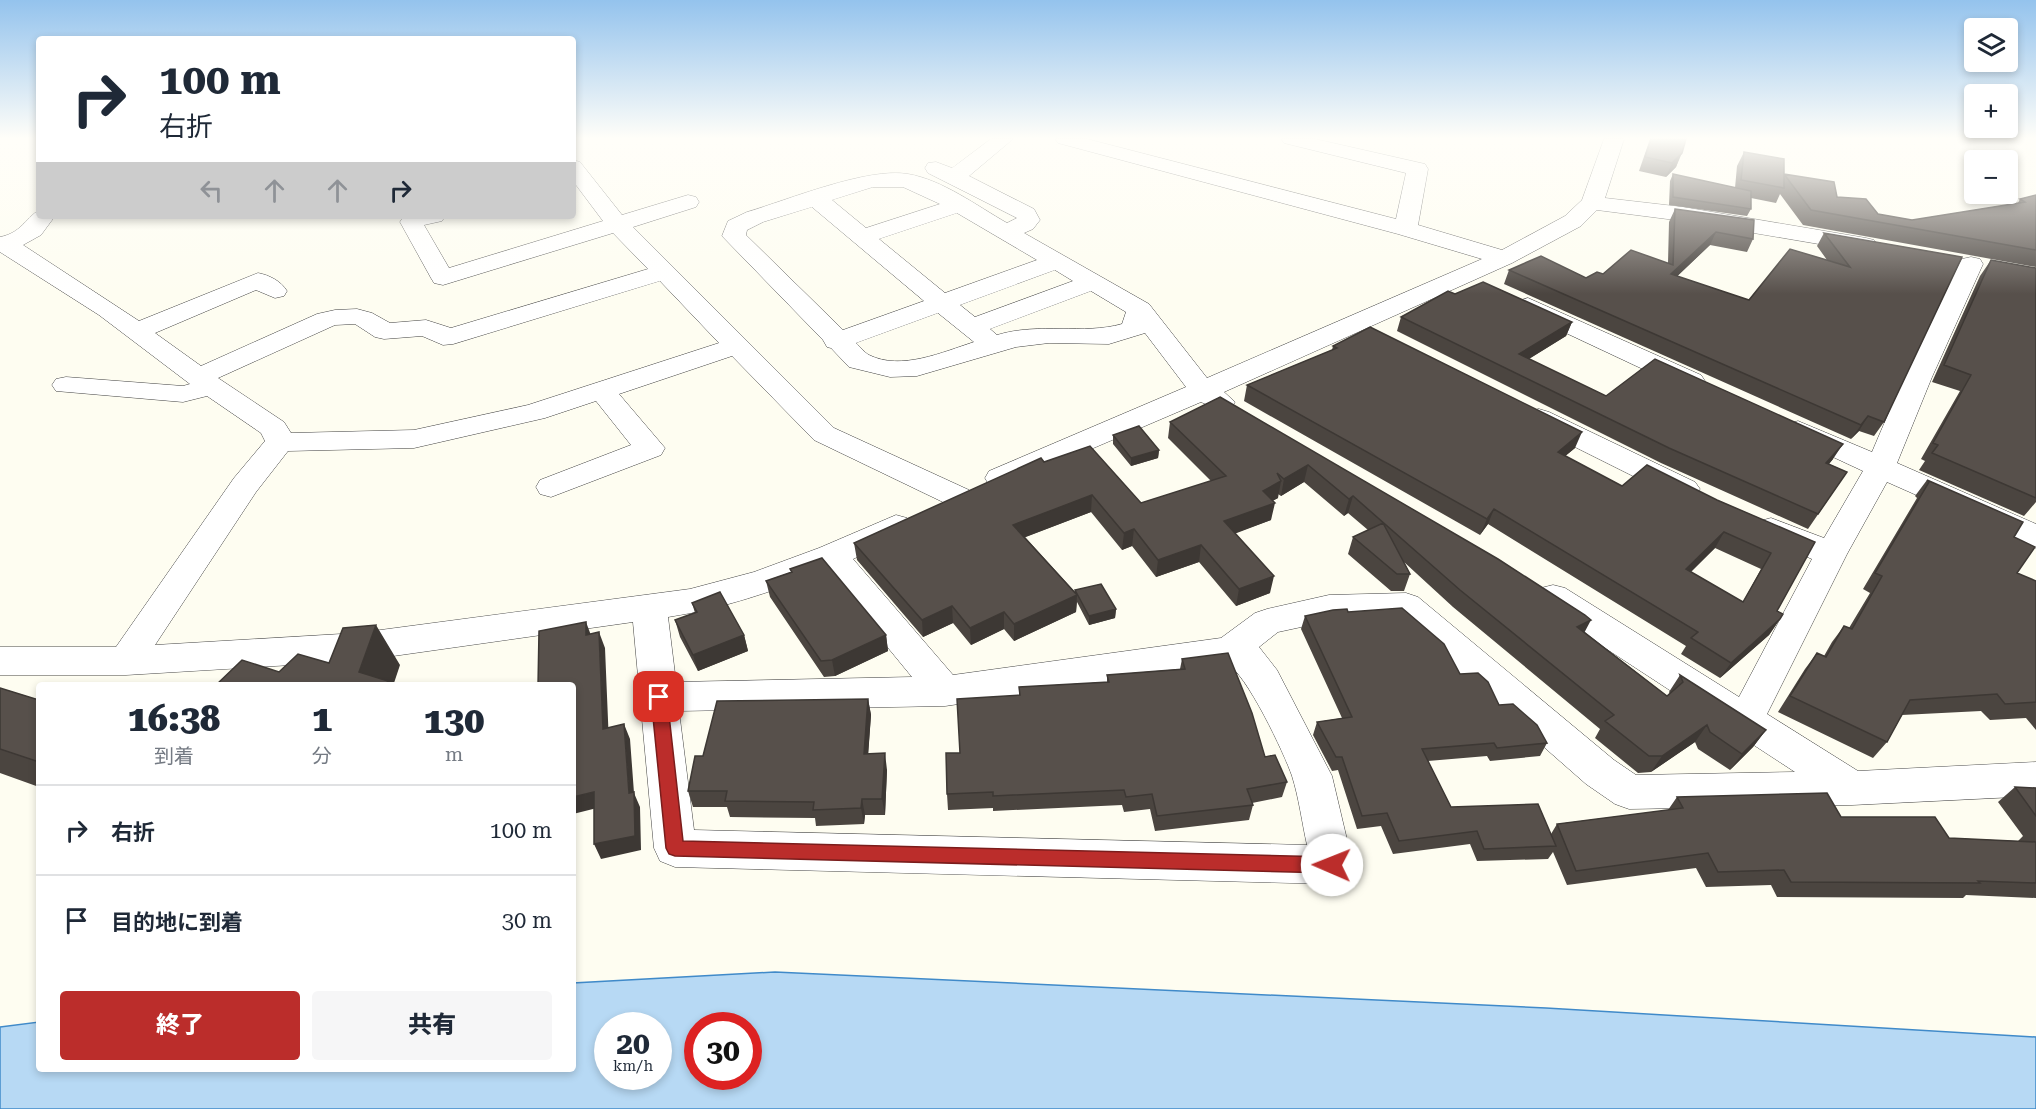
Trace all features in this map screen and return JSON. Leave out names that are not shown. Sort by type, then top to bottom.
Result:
[{"type":"street","points":[[589,191],[616,223],[824,434],[958,497]]},
{"type":"street","points":[[839,191],[755,217],[736,226],[734,236],[859,362],[890,369],[917,368],[1013,339],[1049,335],[1109,336],[1134,328],[1140,309]]},
{"type":"street","points":[[933,191],[1140,309],[1203,392],[1243,415]]},
{"type":"street","points":[[981,191],[1026,214],[1029,220],[1025,224],[1007,232]]},
{"type":"street","points":[[1261,191],[1406,229],[1504,258]]},
{"type":"street","points":[[1406,229],[1413,191]]},
{"type":"street","points":[[0,662],[126,661],[358,647],[690,600],[762,582],[831,556],[958,497],[1464,277],[1541,240],[1573,221],[1592,203],[1596,191]]},
{"type":"street","points":[[815,198],[993,345]]},
{"type":"street","points":[[422,219],[411,222],[443,278],[688,202]]},
{"type":"street","points":[[1592,203],[1694,215],[1892,249]]},
{"type":"street","points":[[862,237],[958,205]]},
{"type":"street","points":[[3,245],[33,230],[42,219]]},
{"type":"street","points":[[3,245],[137,331],[274,428],[280,442]]},
{"type":"street","points":[[836,341],[1057,261]]},
{"type":"street","points":[[1745,721],[1831,554],[1880,467],[1971,264]]},
{"type":"street","points":[[66,385],[183,394],[326,319],[349,315],[368,319],[384,331],[426,328],[443,337],[453,336],[665,272]]},
{"type":"street","points":[[1464,277],[1720,394]]},
{"type":"street","points":[[137,331],[258,280],[275,291]]},
{"type":"street","points":[[972,327],[1093,282]]},
{"type":"street","points":[[1357,324],[1389,340]]},
{"type":"street","points":[[126,661],[245,485],[280,442],[414,439],[535,412],[737,346]]},
{"type":"street","points":[[551,487],[650,448],[601,390]]},
{"type":"street","points":[[1515,405],[1710,502]]},
{"type":"street","points":[[1773,418],[2036,537]]},
{"type":"street","points":[[1742,517],[1831,554]]},
{"type":"street","points":[[831,556],[945,691]]},
{"type":"street","points":[[1524,579],[1852,788]]},
{"type":"street","points":[[649,606],[675,848],[1332,865],[1312,776],[1264,680],[1246,657],[1230,650]]},
{"type":"street","points":[[659,697],[945,691],[1230,650],[1267,622],[1329,608],[1406,606],[1600,772],[1629,792],[1852,788],[2036,779]]},
{"type":"water","points":[[775,972],[1546,1008],[2036,1037],[2036,1109],[0,1109],[0,1027],[36,1022],[36,1072],[576,1072],[576,983]]},
{"type":"building","points":[[1673,191],[1750,191],[1751,209],[1673,197]]},
{"type":"building","points":[[1797,191],[1836,191],[1837,197],[1866,199],[1878,214],[1912,220],[2018,204],[2025,202],[2020,199],[2036,195],[2036,250],[1811,210]]},
{"type":"building","points":[[1675,209],[1754,220],[1753,239],[1716,232],[1671,274],[1749,300],[1790,249],[1850,267],[1824,233],[1962,257],[1884,422],[1868,416],[1861,425],[1509,270],[1541,256],[1586,278],[1597,272],[1603,274],[1631,250],[1673,265]]},
{"type":"building","points":[[1991,260],[2036,268],[2036,498],[1932,453],[1938,445],[1933,443],[1971,375],[1944,365]]},
{"type":"building","points":[[1483,282],[1572,322],[1519,354],[1606,396],[1655,359],[1843,444],[1826,463],[1847,472],[1818,514],[1669,448],[1401,317],[1448,291],[1455,294]]},
{"type":"building","points":[[1370,327],[1582,432],[1558,452],[1622,486],[1647,465],[1717,500],[1815,542],[1777,611],[1783,614],[1780,619],[1731,663],[1691,638],[1698,632],[1494,509],[1487,519],[1247,385],[1337,348],[1333,346]],"holes":[[[1724,532],[1771,553],[1743,602],[1686,569]]]},
{"type":"building","points":[[1220,397],[1498,559],[1585,615],[1591,620],[1577,627],[1667,696],[1683,682],[1680,675],[1766,730],[1742,754],[1710,732],[1707,725],[1662,756],[1649,756],[1605,721],[1614,715],[1460,590],[1353,496],[1349,499],[1308,465],[1284,479],[1277,473],[1281,481],[1263,491],[1275,503],[1224,521],[1274,576],[1239,589],[1201,545],[1158,560],[1134,529],[1124,533],[1092,495],[1013,525],[1077,595],[1014,624],[1004,612],[970,628],[952,606],[922,620],[854,543],[1041,458],[1044,462],[1090,446],[1141,503],[1226,476],[1170,422]]},
{"type":"building","points":[[1139,426],[1159,450],[1131,458],[1113,435]]},
{"type":"building","points":[[1927,480],[2023,522],[2014,537],[2035,547],[2017,573],[2036,581],[2036,702],[2005,704],[1997,694],[1910,700],[1887,742],[1790,696],[1817,653],[1826,657],[1844,626],[1852,629],[1882,576],[1875,573],[1929,482]]},
{"type":"building","points":[[1383,523],[1410,574],[1397,574],[1353,537]]},
{"type":"building","points":[[822,558],[886,635],[832,660],[821,661],[766,581],[792,572],[790,569]]},
{"type":"building","points":[[1101,584],[1116,609],[1089,616],[1075,590]]},
{"type":"building","points":[[720,592],[744,635],[693,655],[675,620],[697,612],[692,603]]},
{"type":"building","points":[[1402,608],[1444,644],[1460,674],[1478,673],[1488,682],[1499,705],[1513,704],[1537,725],[1547,743],[1497,748],[1494,743],[1422,749],[1451,807],[1538,804],[1556,846],[1484,849],[1477,831],[1399,841],[1387,813],[1362,816],[1342,757],[1336,757],[1317,722],[1352,717],[1305,616],[1333,610],[1347,609],[1348,612]]},
{"type":"building","points":[[586,622],[586,635],[599,632],[603,729],[624,724],[629,793],[634,792],[635,836],[594,844],[594,792],[576,796],[576,682],[538,682],[539,631]]},
{"type":"building","points":[[376,625],[359,672],[387,682],[219,682],[242,660],[279,672],[298,654],[329,663],[343,628]]},
{"type":"building","points":[[1228,653],[1252,713],[1265,757],[1275,755],[1287,782],[1247,789],[1253,805],[1157,816],[1152,794],[1126,797],[1124,790],[993,796],[993,792],[947,794],[946,753],[960,753],[957,699],[1020,695],[1019,687],[1109,682],[1107,675],[1185,669],[1182,659]]},
{"type":"building","points":[[0,688],[36,699],[36,761],[0,749]]},
{"type":"building","points":[[868,699],[864,754],[885,753],[882,799],[862,799],[861,808],[813,810],[814,802],[725,801],[727,791],[688,791],[695,756],[703,756],[717,701]]},
{"type":"building","points":[[2015,787],[2036,788],[2036,816]]},
{"type":"building","points":[[1827,793],[1841,817],[1935,817],[1949,838],[2036,842],[2036,883],[1791,882],[1784,870],[1718,872],[1708,853],[1576,871],[1557,824],[1683,808],[1677,797]]},
{"type":"route","points":[[659,697],[675,848],[1332,865]]}]
